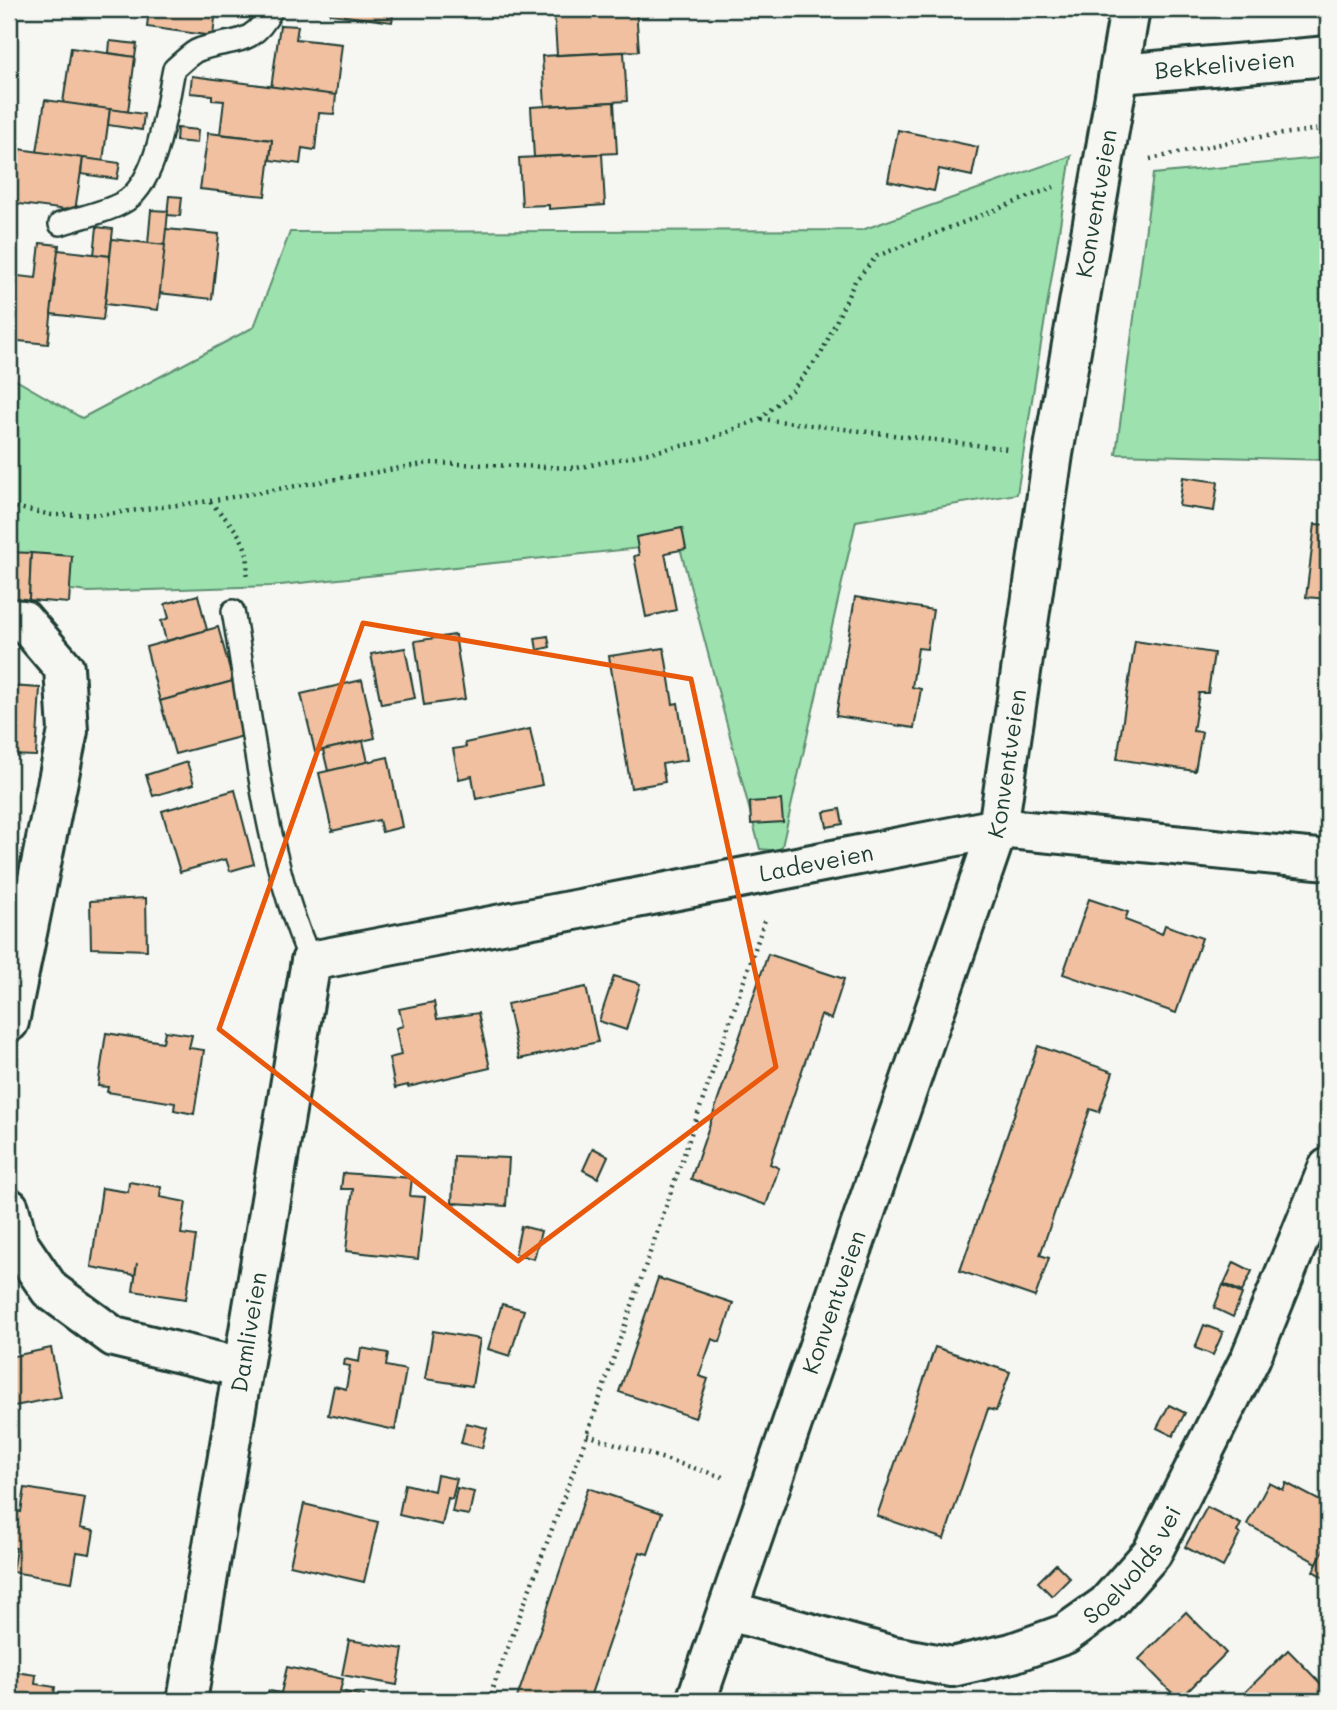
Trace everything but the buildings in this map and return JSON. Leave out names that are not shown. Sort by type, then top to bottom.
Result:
[{"type":"street","name":"Konventveien","points":[[696,1701],[998,828],[1053,454],[1130,9]]},
{"type":"street","name":"Bekkeliveien","points":[[1120,74],[1328,56]]},
{"type":"street","points":[[9,619],[23,620],[64,668],[68,731],[9,1022]]},
{"type":"street","name":"Ladeveien","points":[[311,961],[998,828],[1328,860]]},
{"type":"street","name":"Damliveien","points":[[187,1701],[311,961]]},
{"type":"street","name":"Soelvolds vei","points":[[729,1611],[893,1656],[952,1667],[1012,1653],[1065,1634],[1106,1605],[1152,1553],[1251,1357],[1328,1168]]},
{"type":"street","points":[[9,1208],[18,1243],[50,1290],[114,1337],[243,1368]]},
{"type":"lane","points":[[60,223],[124,202],[143,183],[156,153],[174,69],[196,51],[230,45],[251,35],[272,9]]},
{"type":"lane","points":[[233,611],[274,845],[291,916],[311,961]]},
{"type":"path","points":[[9,506],[52,515],[106,514],[209,501],[429,463],[577,468],[705,441],[760,419],[793,389],[821,354],[855,281],[877,256],[1102,169],[1244,139],[1328,128]]},
{"type":"path","points":[[760,419],[1053,454]]},
{"type":"path","points":[[209,501],[237,530],[249,554],[247,577],[233,611]]},
{"type":"path","points":[[488,1701],[587,1435],[780,871]]},
{"type":"path","points":[[587,1435],[770,1491]]},
{"type":"highlighted area","points":[[363,623],[691,679],[776,1067],[518,1261],[219,1029]]},
{"type":"green space","points":[[1071,156],[1017,494],[856,521],[781,851],[760,849],[679,544],[271,586],[89,592],[9,583],[9,376],[82,418],[254,327],[290,232],[862,230]]},
{"type":"green space","points":[[1328,157],[1328,460],[1116,454],[1153,174]]}]
